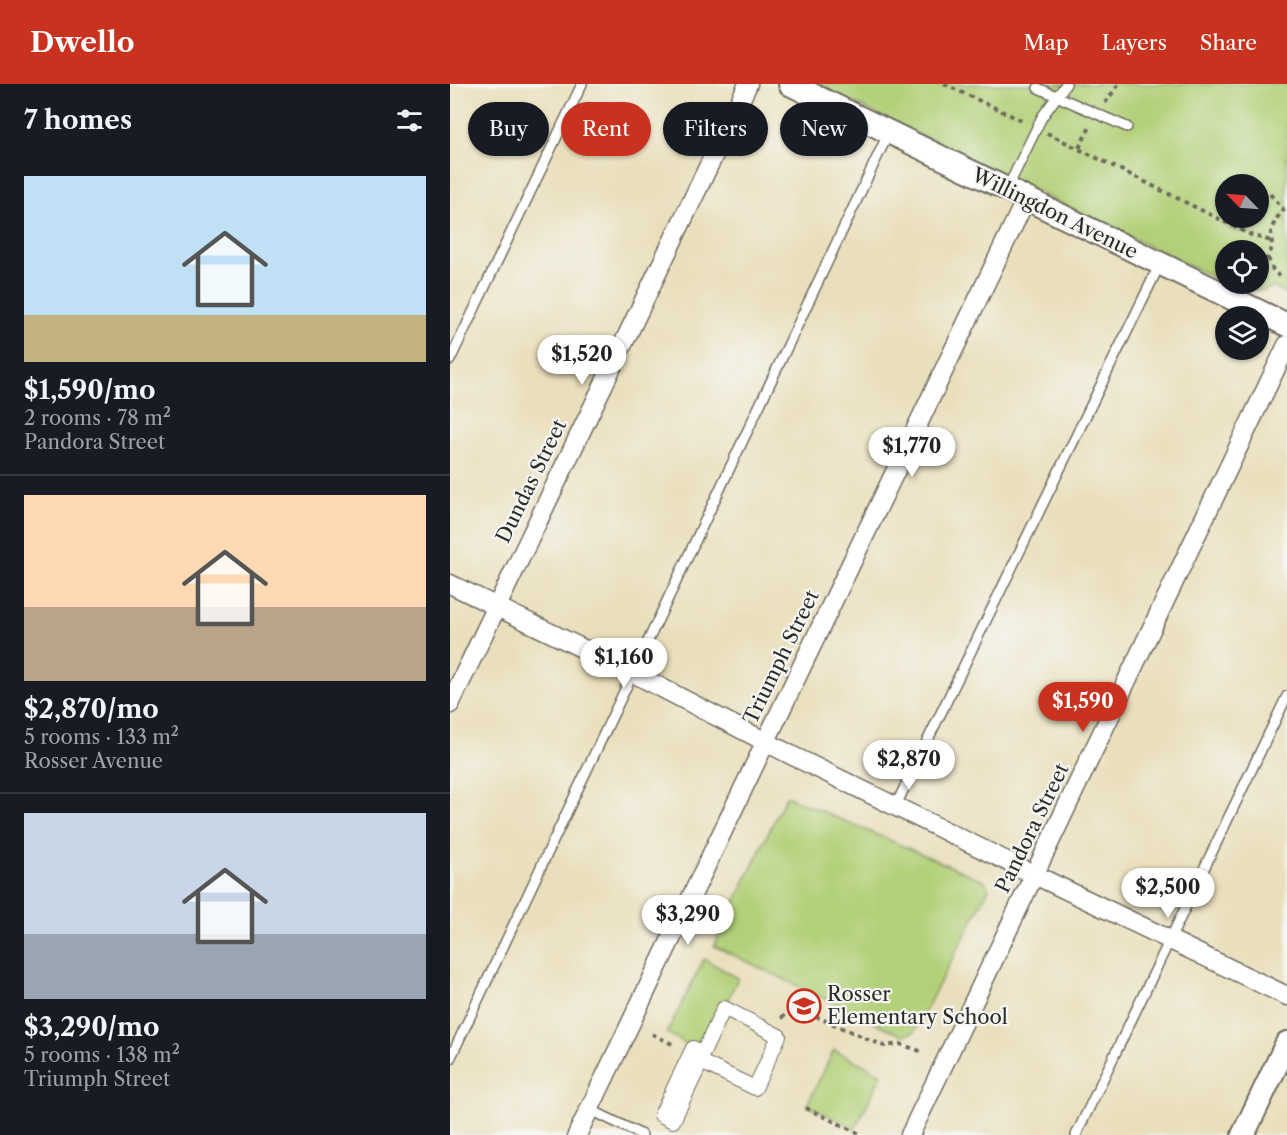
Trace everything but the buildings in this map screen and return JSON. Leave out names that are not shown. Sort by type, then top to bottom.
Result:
[{"type":"street","name":"Dundas Street","points":[[450,704],[748,84]]},
{"type":"street","name":"Willingdon Avenue","points":[[790,84],[1287,325]]},
{"type":"street","name":"Triumph Street","points":[[577,1135],[766,741],[1016,194]]},
{"type":"street","name":"Pandora Street","points":[[910,1135],[1287,345]]},
{"type":"street","points":[[450,584],[633,673],[1035,875],[1287,996]]},
{"type":"street","points":[[724,1008],[779,1036],[754,1088],[702,1062],[673,1121],[661,1115],[690,1053],[693,1047],[703,1053],[724,1008]]},
{"type":"street","points":[[1243,1135],[1287,1043]]},
{"type":"lane","points":[[450,360],[582,84]]},
{"type":"lane","points":[[1016,194],[1042,117],[1066,84]]},
{"type":"lane","points":[[1038,88],[1127,127]]},
{"type":"lane","points":[[450,1059],[889,132]]},
{"type":"lane","points":[[896,805],[1160,264]]},
{"type":"lane","points":[[1076,1135],[1287,696]]},
{"type":"lane","points":[[589,1109],[642,1135]]},
{"type":"path","points":[[944,84],[1025,122]]},
{"type":"path","points":[[1047,133],[1251,235],[1271,241]]},
{"type":"path","points":[[1269,256],[1272,248],[1271,230],[1276,219],[1286,210],[1270,194]]},
{"type":"path","points":[[1269,260],[1273,270],[1280,277]]},
{"type":"path","points":[[765,1029],[789,1013],[817,1017],[884,1046],[900,1044],[923,1052]]},
{"type":"path","points":[[652,1034],[690,1053]]},
{"type":"path","points":[[806,1108],[862,1135]]},
{"type":"green space","points":[[815,84],[1287,84],[1287,294],[1273,287],[1269,289],[1269,240],[1215,240],[1215,279],[868,110],[868,102],[852,102]]},
{"type":"green space","points":[[786,796],[985,881],[989,889],[914,1032],[903,1036],[714,946]]},
{"type":"green space","points":[[704,959],[738,978],[703,1053],[667,1033]]},
{"type":"green space","points":[[834,1050],[882,1074],[855,1129],[807,1105]]},
{"type":"place","name":"Rosser Elementary School","points":[[804,1006]]}]
